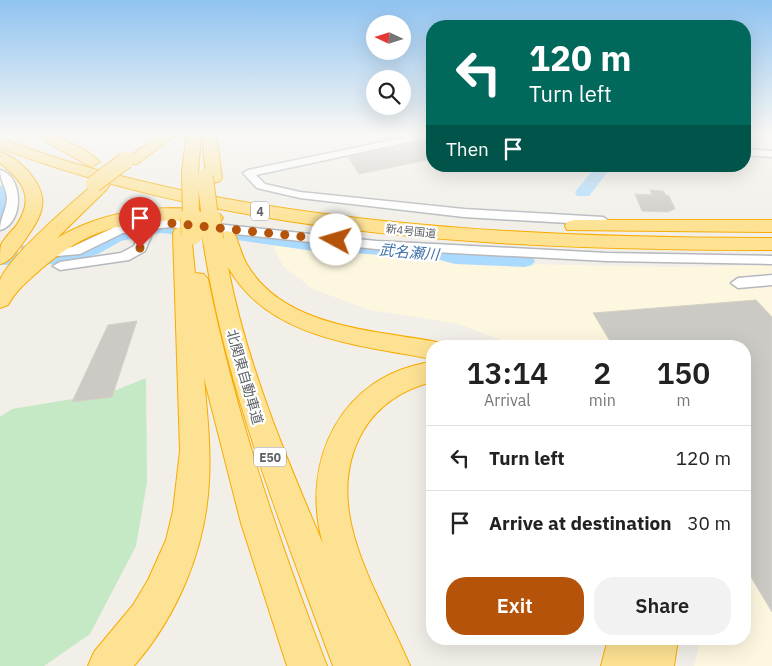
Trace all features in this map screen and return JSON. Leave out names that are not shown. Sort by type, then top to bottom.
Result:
[{"type":"highway","points":[[0,258],[31,216],[36,199],[31,183],[10,164]]},
{"type":"highway","name":"新4号国道","points":[[63,164],[92,174],[159,191],[287,216],[430,233],[527,240],[651,244],[772,244]]},
{"type":"highway","name":"新4号国道","points":[[101,164],[234,195],[369,209],[472,226],[592,233],[772,234]]},
{"type":"highway","points":[[3,286],[43,241],[98,185],[124,164]]},
{"type":"highway","name":"北関東自動車道","points":[[196,164],[204,236],[208,336],[232,440],[264,542],[307,666]]},
{"type":"highway","points":[[108,666],[123,651],[149,616],[168,584],[190,517],[195,485],[204,236],[196,173],[201,164]]},
{"type":"highway","points":[[3,286],[29,272],[43,257],[74,236],[109,222],[141,215],[167,214],[362,234],[430,233]]},
{"type":"highway","points":[[472,226],[772,226]]},
{"type":"highway","points":[[204,236],[241,272],[260,294],[282,310],[320,326],[426,349]]},
{"type":"highway","name":"北関東自動車道","points":[[204,236],[262,436],[353,666]]},
{"type":"highway","points":[[527,240],[591,248],[696,253],[772,253]]},
{"type":"highway","points":[[390,666],[352,581],[337,532],[331,494],[332,471],[337,448],[344,433],[365,406],[386,388],[410,376],[426,373]]},
{"type":"highway","points":[[621,666],[626,645]]},
{"type":"highway","points":[[654,666],[659,645]]},
{"type":"street","points":[[290,164],[248,173],[261,186],[369,209],[600,221],[772,221]]},
{"type":"street","points":[[0,173],[10,183],[13,193],[12,206],[0,226]]},
{"type":"street","points":[[149,224],[140,248],[124,257],[61,259],[120,230],[149,224],[170,223],[376,245],[679,259],[772,260]]},
{"type":"street","points":[[738,283],[772,280]]},
{"type":"shaded area","points":[[271,242],[336,250],[527,264],[667,267],[772,265],[772,666],[694,666],[699,645],[751,645],[751,340],[502,340],[455,323],[370,310],[313,289],[283,266]]},
{"type":"green space","points":[[146,378],[147,482],[136,546],[90,634],[44,666],[0,666],[0,417],[12,409],[109,393]]},
{"type":"building","points":[[353,164],[407,164],[359,174]]},
{"type":"building","points":[[650,190],[663,191],[669,196],[675,209],[667,212],[642,211],[635,194],[652,195]]},
{"type":"building","points":[[756,300],[772,317],[772,612],[751,577],[751,340],[609,340],[593,313]]},
{"type":"building","points":[[137,321],[112,397],[72,402],[108,325]]},
{"type":"waterway","name":"武名瀬川","points":[[583,192],[599,172]]},
{"type":"waterway","name":"武名瀬川","points":[[0,190],[4,195],[3,212],[0,214]]},
{"type":"waterway","name":"武名瀬川","points":[[0,259],[63,258],[91,250],[114,237],[133,231],[160,227],[237,234],[335,248],[354,247],[437,253],[455,258],[525,261]]},
{"type":"tunnel","points":[[0,252],[43,253]]},
{"type":"route","points":[[140,248],[149,224],[170,223],[336,240]]}]
